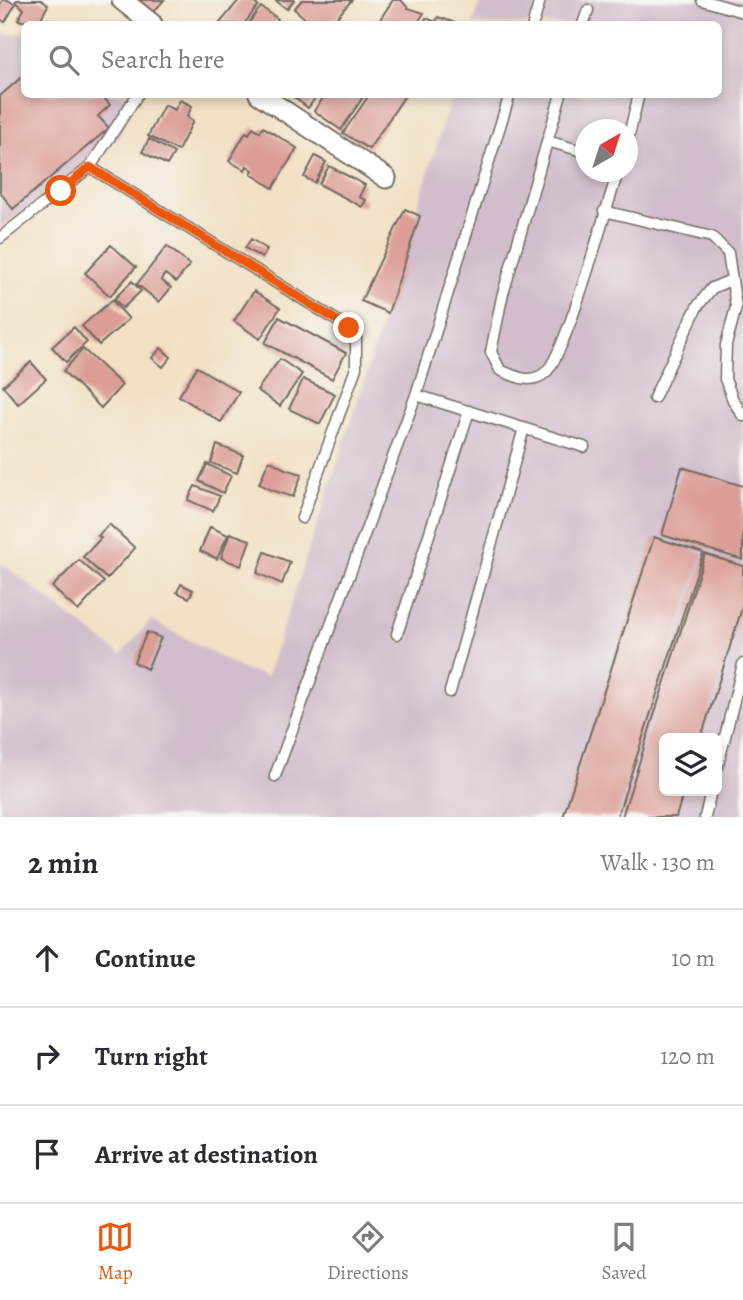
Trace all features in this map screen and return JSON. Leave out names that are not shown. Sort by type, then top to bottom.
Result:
[{"type":"street","points":[[121,0],[148,21]]},
{"type":"street","points":[[265,98],[386,178]]},
{"type":"lane","points":[[534,21],[541,0]]},
{"type":"lane","points":[[702,0],[743,12]]},
{"type":"lane","points":[[584,21],[588,10]]},
{"type":"lane","points":[[0,238],[90,167],[135,98]]},
{"type":"lane","points":[[275,776],[415,395],[509,98]]},
{"type":"lane","points":[[560,98],[502,297],[491,352],[500,370],[522,379],[535,378],[546,373],[560,348],[570,321],[614,182]]},
{"type":"lane","points":[[633,119],[638,98]]},
{"type":"lane","points":[[547,141],[575,149]]},
{"type":"lane","points":[[90,167],[349,328],[356,339],[356,368],[302,518]]},
{"type":"lane","points":[[604,211],[712,237],[728,254],[736,307],[726,345],[725,379],[743,416]]},
{"type":"lane","points":[[654,398],[697,307],[712,288],[731,280]]},
{"type":"lane","points":[[415,395],[584,447]]},
{"type":"lane","points":[[397,634],[469,411]]},
{"type":"lane","points":[[450,692],[524,428]]},
{"type":"lane","points":[[722,749],[743,664]]},
{"type":"lane","points":[[705,817],[710,796]]},
{"type":"shaded area","points":[[481,0],[743,0],[743,817],[0,817],[0,562],[121,655],[151,620],[244,670],[267,676],[362,388],[451,98],[722,98],[722,21],[474,21]]},
{"type":"shaded area","points":[[21,33],[21,98],[134,98],[120,136],[0,229],[0,35]]},
{"type":"building","points":[[3,0],[15,5],[5,22],[0,19],[0,4]]},
{"type":"building","points":[[41,0],[48,5],[40,21],[23,21],[18,20],[24,9],[15,2]]},
{"type":"building","points":[[134,0],[164,0],[151,15]]},
{"type":"building","points":[[239,0],[250,0],[258,6],[246,21],[222,21]]},
{"type":"building","points":[[275,0],[294,0],[287,9]]},
{"type":"building","points":[[302,0],[352,0],[334,21],[308,21],[294,9]]},
{"type":"building","points":[[393,0],[401,0],[408,8],[424,13],[419,21],[379,21]]},
{"type":"building","points":[[261,7],[278,19],[276,21],[250,21]]},
{"type":"building","points":[[21,78],[21,98],[104,98],[110,105],[98,116],[109,128],[13,209],[0,192],[0,96]]},
{"type":"building","points":[[295,98],[315,98],[308,108]]},
{"type":"building","points":[[323,98],[362,98],[341,130],[314,111]]},
{"type":"building","points":[[367,98],[403,98],[369,149],[343,133]]},
{"type":"building","points":[[180,100],[192,106],[187,117],[193,121],[178,151],[148,136],[164,105],[175,110]]},
{"type":"building","points":[[253,127],[260,132],[263,127],[297,148],[273,188],[251,174],[253,170],[247,166],[245,170],[229,161],[246,132],[249,134]]},
{"type":"building","points":[[149,139],[174,153],[167,165],[142,152]]},
{"type":"building","points":[[315,156],[326,162],[315,183],[304,177]]},
{"type":"building","points":[[329,166],[365,185],[359,197],[366,200],[362,207],[319,184]]},
{"type":"building","points":[[405,209],[420,216],[388,313],[361,301]]},
{"type":"building","points":[[251,239],[267,249],[262,258],[245,248]]},
{"type":"building","points":[[111,245],[136,267],[110,296],[85,273]]},
{"type":"building","points":[[167,246],[190,265],[176,282],[165,274],[161,280],[171,288],[159,302],[137,284]]},
{"type":"building","points":[[132,281],[141,291],[123,308],[114,299]]},
{"type":"building","points":[[254,291],[280,308],[260,339],[234,321]]},
{"type":"building","points":[[112,300],[129,319],[99,345],[82,326]]},
{"type":"building","points":[[279,317],[346,353],[332,379],[265,343]]},
{"type":"building","points":[[74,327],[87,342],[66,362],[52,347]]},
{"type":"building","points":[[161,348],[171,357],[163,367],[152,358]]},
{"type":"building","points":[[83,349],[122,385],[101,408],[63,371]]},
{"type":"building","points":[[280,359],[302,374],[280,406],[257,390]]},
{"type":"building","points":[[31,362],[46,379],[18,404],[3,386]]},
{"type":"building","points":[[197,367],[239,392],[221,422],[179,396]]},
{"type":"building","points":[[303,379],[335,394],[320,424],[289,409]]},
{"type":"building","points":[[217,445],[243,455],[237,473],[211,463]]},
{"type":"building","points":[[269,460],[302,474],[293,497],[259,484]]},
{"type":"building","points":[[207,464],[231,476],[223,493],[199,481]]},
{"type":"building","points":[[682,467],[743,486],[743,560],[662,535]]},
{"type":"building","points":[[195,486],[220,496],[213,511],[188,500]]},
{"type":"building","points":[[109,524],[135,548],[107,579],[83,557],[101,538],[98,536]]},
{"type":"building","points":[[210,527],[228,535],[217,559],[200,551]]},
{"type":"building","points":[[230,533],[250,540],[241,566],[221,558]]},
{"type":"building","points":[[654,537],[703,553],[617,817],[563,817]]},
{"type":"building","points":[[265,552],[290,562],[282,584],[257,573]]},
{"type":"building","points":[[705,554],[743,566],[743,605],[703,733],[659,733],[659,796],[682,796],[676,817],[622,817]]},
{"type":"building","points":[[79,560],[104,582],[78,611],[52,587]]},
{"type":"building","points":[[181,584],[193,590],[189,598],[177,592]]},
{"type":"building","points":[[147,632],[161,638],[147,669],[134,662]]},
{"type":"route","points":[[61,191],[90,167],[349,328]]}]
